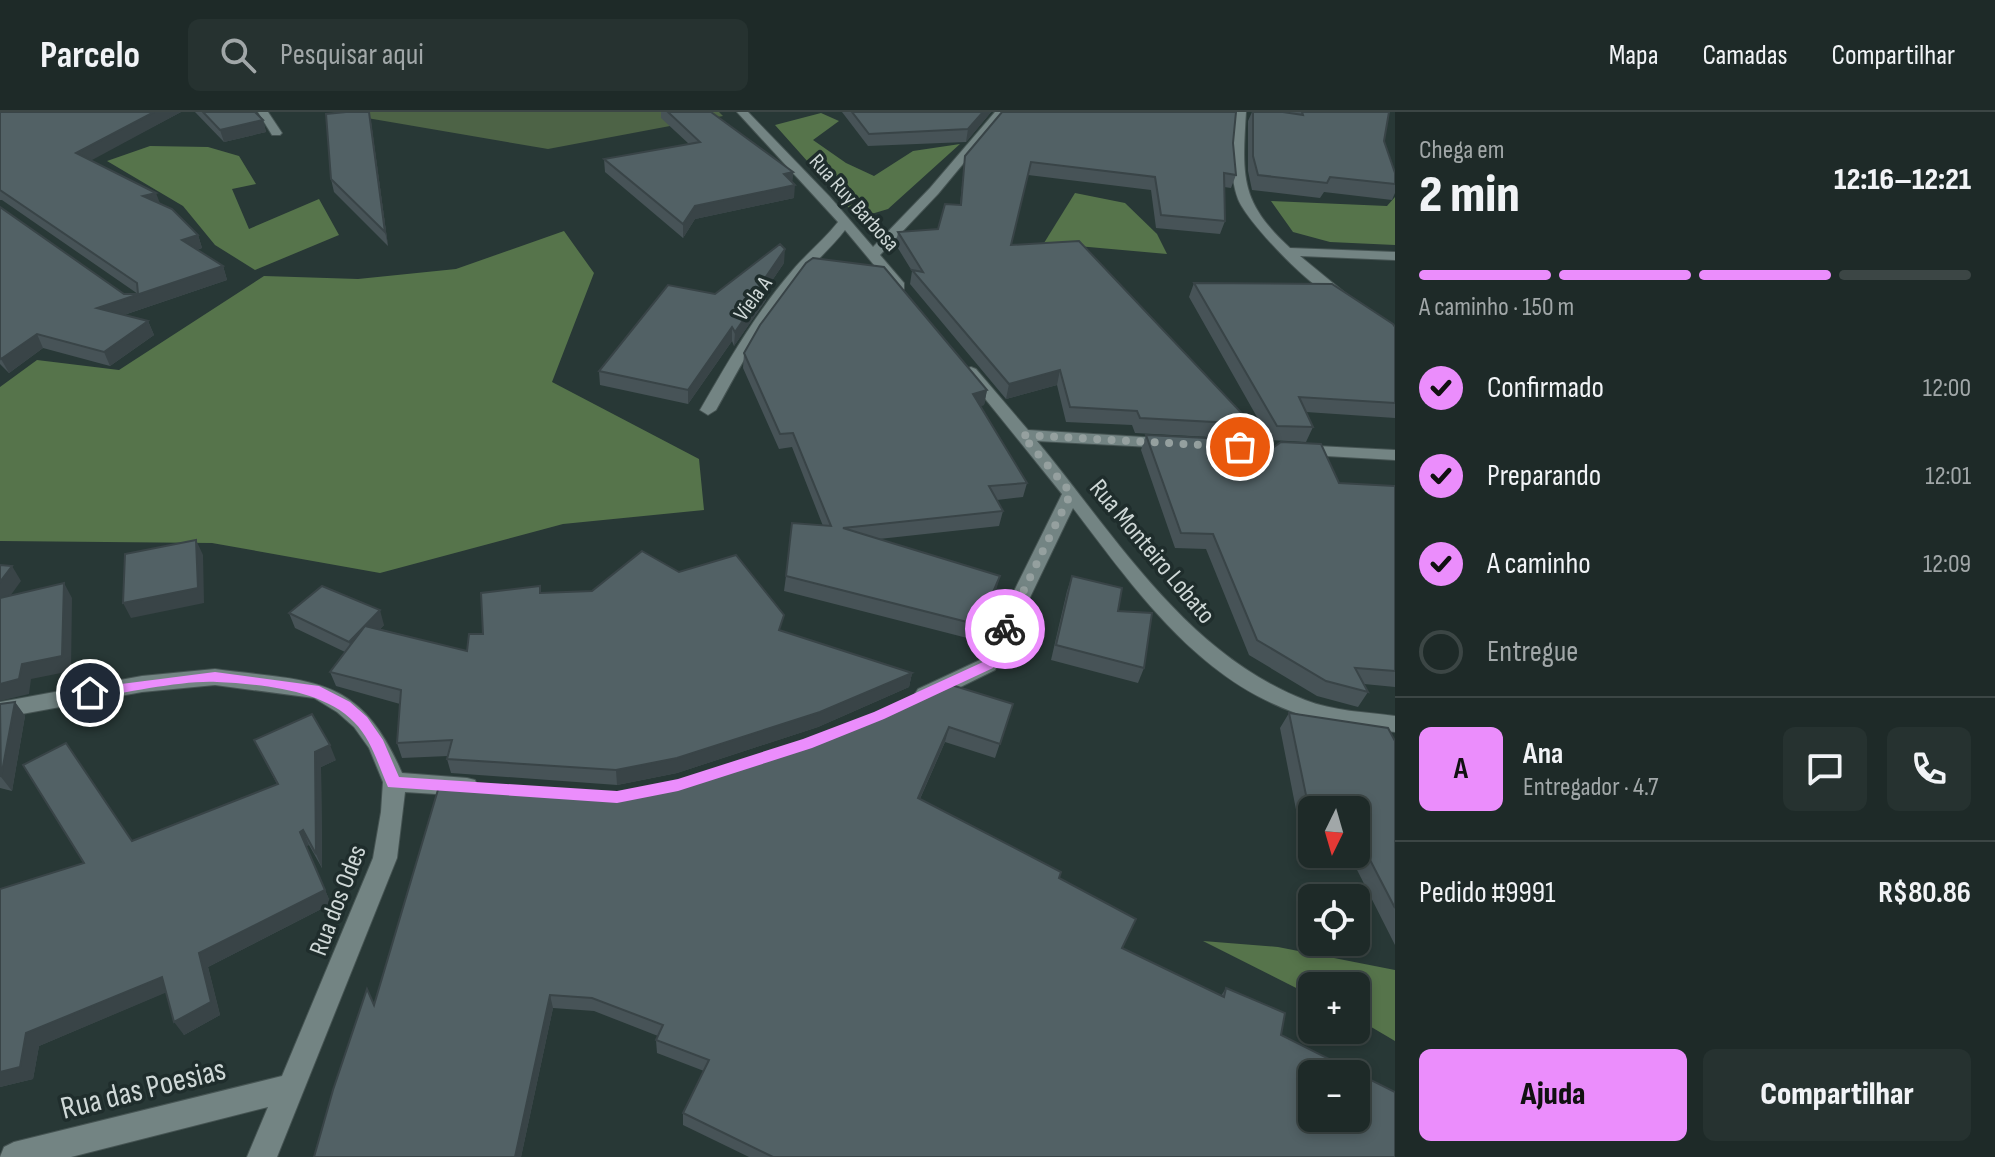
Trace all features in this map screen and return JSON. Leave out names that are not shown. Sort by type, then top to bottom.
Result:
[{"type":"street","points":[[263,112],[276,133]]},
{"type":"street","name":"Rua Ruy Barbosa","points":[[742,112],[845,221],[913,303]]},
{"type":"street","points":[[874,254],[934,191],[1001,112]]},
{"type":"street","points":[[1241,112],[1238,172],[1244,201],[1252,215],[1287,252],[1359,310]]},
{"type":"street","name":"Viela A","points":[[708,410],[750,337],[798,272],[822,251],[845,221]]},
{"type":"street","points":[[1287,252],[1395,256]]},
{"type":"street","points":[[963,363],[1022,435],[1193,444]]},
{"type":"street","name":"Rua Monteiro Lobato","points":[[1022,435],[1152,598],[1214,659],[1260,688],[1300,706],[1345,718],[1395,724]]},
{"type":"street","points":[[1286,449],[1395,455]]},
{"type":"street","points":[[904,704],[988,665],[1071,493]]},
{"type":"street","name":"Rua dos Odes","points":[[0,710],[142,684],[215,677],[319,691],[345,706],[362,721],[378,744],[394,782],[393,812],[385,858],[358,931],[288,1088],[262,1157]]},
{"type":"street","points":[[394,782],[485,788]]},
{"type":"street","name":"Rua das Poesias","points":[[14,1157],[288,1088]]},
{"type":"green space","points":[[332,112],[719,112],[723,116],[548,149]]},
{"type":"green space","points":[[821,113],[839,121],[813,140],[846,163],[874,176],[913,151],[960,144],[888,209],[858,218],[775,125]]},
{"type":"green space","points":[[150,146],[208,147],[239,156],[256,184],[232,189],[249,229],[319,199],[339,235],[255,270],[215,245],[183,206],[107,161]]},
{"type":"green space","points":[[1075,193],[1125,203],[1157,234],[1167,254],[1044,243]]},
{"type":"green space","points":[[1395,197],[1395,245],[1330,242],[1293,232],[1271,201],[1387,206]]},
{"type":"green space","points":[[564,231],[594,273],[552,382],[699,459],[704,510],[563,524],[380,573],[212,543],[0,541],[0,387],[37,360],[119,370],[264,276],[358,279],[456,269]]},
{"type":"green space","points":[[1203,941],[1278,947],[1298,951],[1298,956],[1324,956],[1395,970],[1395,1041],[1370,1026],[1370,972],[1298,972],[1298,989]]},
{"type":"building","points":[[0,112],[154,112],[76,153],[156,193],[143,196],[172,209],[198,235],[182,240],[223,266],[97,308],[148,321],[104,352],[37,334],[1,359],[0,207],[124,294],[138,294],[137,283],[0,190]]},
{"type":"building","points":[[203,112],[255,112],[263,120],[220,130]]},
{"type":"building","points":[[369,112],[385,232],[331,179],[326,114]]},
{"type":"building","points":[[668,112],[711,112],[793,172],[784,174],[795,185],[695,206],[683,224],[604,159],[700,142]]},
{"type":"building","points":[[852,112],[983,112],[968,129],[869,134]]},
{"type":"building","points":[[1002,112],[1236,112],[1233,143],[1236,175],[1224,173],[1225,221],[1161,215],[1155,177],[1031,162],[1011,245],[1079,241],[1252,424],[1140,418],[1137,411],[1070,407],[1060,370],[1009,384],[912,270],[923,272],[898,232],[938,229],[945,204],[961,205],[965,156]]},
{"type":"building","points":[[1253,112],[1303,115],[1302,112],[1389,112],[1384,141],[1395,173],[1395,184],[1330,177],[1327,183],[1258,175],[1253,156]]},
{"type":"building","points":[[780,244],[785,249],[761,284],[767,286],[735,332],[732,327],[688,390],[599,371],[668,285],[715,294]]},
{"type":"building","points":[[813,258],[884,267],[987,390],[973,394],[1027,483],[989,486],[1003,511],[843,528],[1000,576],[979,625],[786,576],[792,523],[831,526],[793,433],[780,434],[744,353],[760,325]]},
{"type":"building","points":[[1194,283],[1332,284],[1395,327],[1395,403],[1299,397],[1313,427],[1277,426]]},
{"type":"building","points":[[1146,435],[1268,441],[1274,447],[1281,442],[1321,444],[1339,483],[1395,486],[1395,671],[1355,668],[1368,692],[1326,681],[1257,640],[1213,534],[1181,533]]},
{"type":"building","points":[[196,540],[198,588],[123,603],[125,554]]},
{"type":"building","points":[[642,551],[679,572],[736,555],[784,615],[779,630],[912,673],[820,712],[677,758],[616,770],[447,759],[452,740],[397,743],[401,690],[330,672],[365,626],[467,651],[469,634],[483,634],[481,593],[540,586],[540,593],[592,591]]},
{"type":"building","points":[[0,565],[12,566],[0,582]]},
{"type":"building","points":[[1072,576],[1122,588],[1118,611],[1152,613],[1144,668],[1056,645]]},
{"type":"building","points":[[64,583],[62,656],[22,664],[19,679],[0,684],[0,598]]},
{"type":"building","points":[[322,586],[380,610],[349,642],[289,613]]},
{"type":"building","points":[[945,683],[1013,704],[1000,744],[949,727],[918,798],[1061,872],[1059,878],[1136,919],[1122,948],[1224,997],[1226,988],[1285,1013],[1281,1035],[1331,1060],[1298,1060],[1298,1132],[1370,1132],[1370,1080],[1395,1092],[1395,1157],[773,1157],[683,1113],[709,1060],[656,1040],[663,1025],[592,998],[550,995],[515,1157],[314,1157],[367,989],[374,1005],[440,783],[616,794],[679,782],[838,730]]},
{"type":"building","points":[[15,702],[1,777],[0,704]]},
{"type":"building","points":[[1289,713],[1388,728],[1395,741],[1395,908],[1370,860],[1370,796],[1306,796]]},
{"type":"building","points":[[312,714],[330,745],[315,752],[316,854],[303,830],[300,832],[325,890],[199,953],[211,1002],[174,1022],[162,977],[26,1033],[20,1067],[0,1072],[0,889],[84,863],[23,765],[66,743],[132,841],[278,784],[254,740]]},
{"type":"way so far","points":[[1005,629],[1071,493],[1022,435],[1240,447]]},
{"type":"route","points":[[90,693],[215,677],[319,691],[345,706],[362,721],[378,744],[394,782],[617,797],[678,785],[766,758],[879,716],[988,665],[1005,629]]}]
